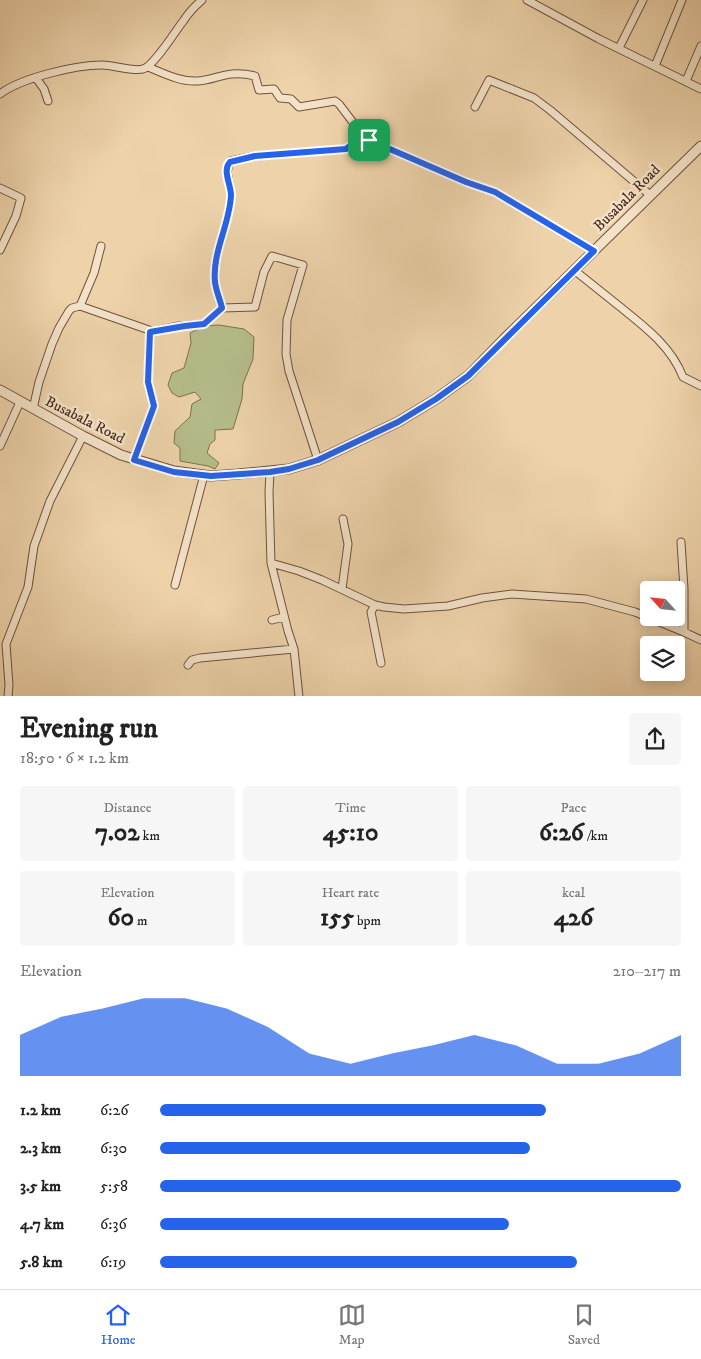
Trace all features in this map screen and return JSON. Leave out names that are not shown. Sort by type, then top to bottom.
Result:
[{"type":"street","points":[[0,94],[36,78],[84,66],[102,65],[138,70],[144,69],[157,57],[185,18],[202,0]]},
{"type":"street","points":[[527,0],[701,89]]},
{"type":"street","points":[[619,48],[643,0]]},
{"type":"street","points":[[655,66],[682,0]]},
{"type":"street","points":[[686,81],[701,46]]},
{"type":"street","points":[[148,67],[168,75],[192,81],[230,74],[255,76],[259,90],[274,89],[280,98],[291,99],[299,107],[335,101],[369,140],[466,182],[495,192],[594,251]]},
{"type":"street","points":[[36,78],[44,88],[48,101]]},
{"type":"street","points":[[475,107],[489,80],[534,98],[650,195]]},
{"type":"street","points":[[222,308],[214,280],[216,261],[231,194],[228,164],[255,156],[346,149],[352,144],[369,140]]},
{"type":"street","name":"Busabala Road","points":[[0,390],[121,455],[174,472],[204,475],[270,472],[289,469],[318,460],[398,422],[436,399],[468,376],[701,146]]},
{"type":"street","points":[[0,188],[21,198],[16,216],[0,250]]},
{"type":"street","points":[[80,306],[94,273],[101,246]]},
{"type":"street","points":[[34,409],[52,344],[59,328],[72,308],[80,306],[149,330],[150,332],[204,324],[222,308],[255,307],[264,272],[272,256],[303,265],[287,320],[286,354],[289,371],[318,460]]},
{"type":"street","points":[[574,270],[648,329],[673,358],[683,377],[701,386]]},
{"type":"street","points":[[134,460],[154,406],[148,382],[150,332]]},
{"type":"street","points":[[0,446],[20,402]]},
{"type":"street","points":[[8,696],[6,644],[28,588],[34,546],[50,501],[83,436]]},
{"type":"street","points":[[270,472],[271,563],[294,649],[300,696]]},
{"type":"street","points":[[175,585],[204,475]]},
{"type":"street","points":[[342,589],[348,544],[343,519]]},
{"type":"street","points":[[681,542],[684,632]]},
{"type":"street","points":[[271,563],[299,571],[375,605],[384,607],[404,609],[448,606],[482,598],[512,594],[586,599],[635,612],[701,640]]},
{"type":"street","points":[[375,605],[371,612],[381,663]]},
{"type":"street","points":[[272,620],[284,617]]},
{"type":"street","points":[[188,665],[192,660],[200,658],[294,649]]},
{"type":"green space","points":[[219,325],[244,329],[254,337],[253,359],[243,384],[242,399],[233,429],[215,430],[215,440],[210,444],[207,453],[219,463],[215,469],[180,461],[180,448],[174,443],[175,431],[190,417],[192,404],[201,399],[195,392],[179,397],[172,393],[168,385],[172,373],[184,368],[191,343],[190,333],[204,326]]},
{"type":"route","points":[[369,140],[466,182],[495,192],[594,251],[468,376],[436,399],[398,422],[318,460],[289,469],[270,472],[211,476],[174,472],[134,460],[154,406],[148,382],[150,332],[204,324],[222,308],[214,280],[216,261],[231,194],[228,164],[255,156],[346,149],[352,144],[369,140]]}]
